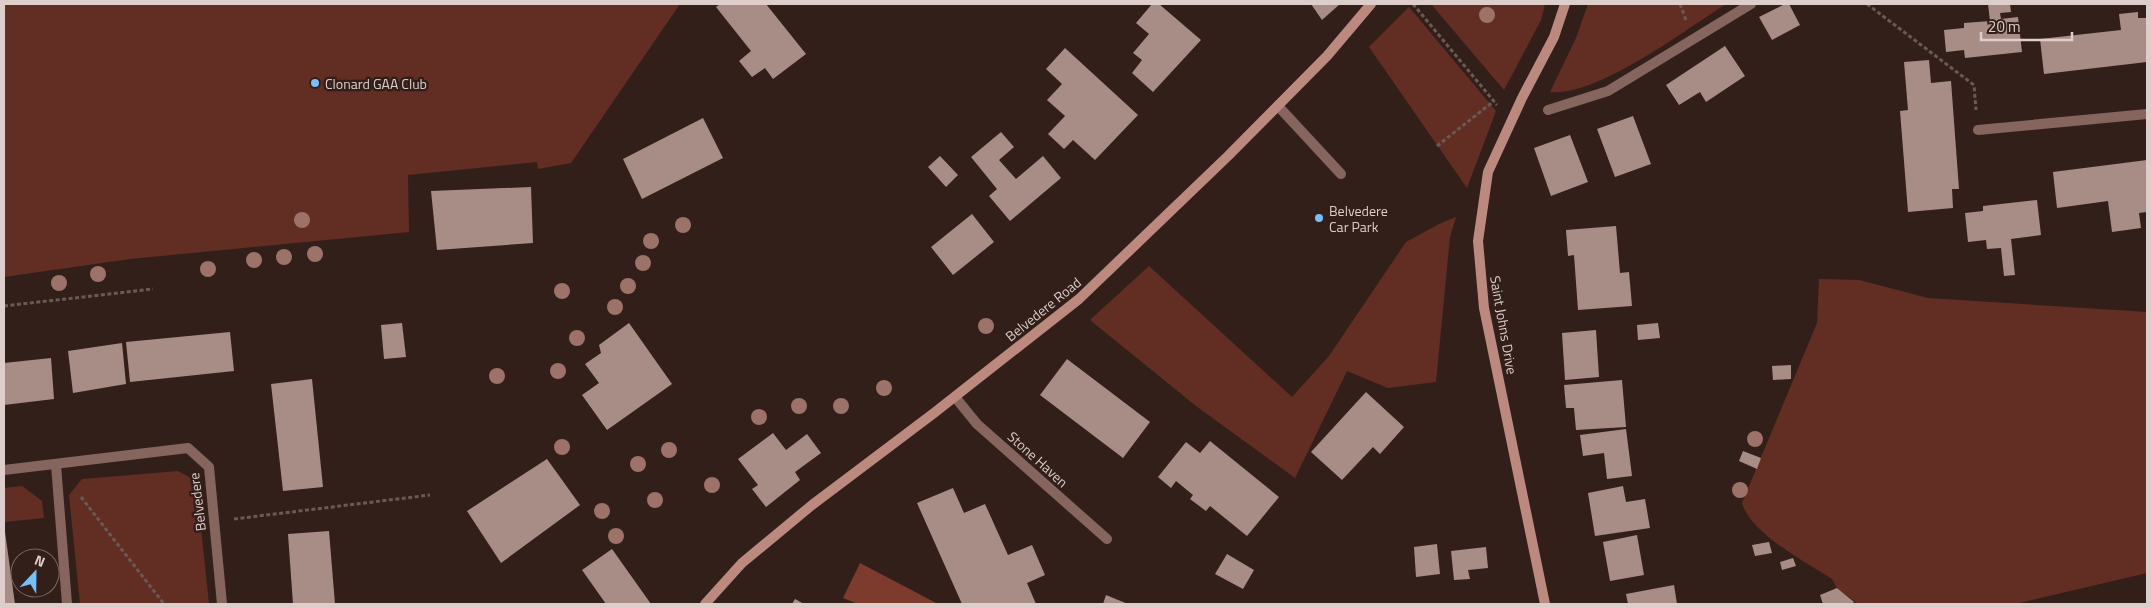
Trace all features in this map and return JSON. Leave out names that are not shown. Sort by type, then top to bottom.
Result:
[{"type":"street","name":"Belvedere Road","points":[[705,604],[742,563],[805,511],[955,397],[1079,299],[1278,106],[1327,56],[1371,4]]},
{"type":"street","name":"Saint Johns Drive","points":[[1544,604],[1484,308],[1478,241],[1488,172],[1554,37],[1565,4]]},
{"type":"street","points":[[1548,110],[1608,91],[1751,4]]},
{"type":"street","points":[[1278,106],[1341,174]]},
{"type":"street","points":[[1978,130],[2147,114]]},
{"type":"street","name":"Stone Haven","points":[[955,397],[977,424],[1106,539]]},
{"type":"street","name":"Belvedere","points":[[4,470],[188,448],[209,467],[222,604]]},
{"type":"street","points":[[56,465],[68,604]]},
{"type":"path","points":[[1413,4],[1499,107],[1514,116]]},
{"type":"path","points":[[1867,4],[1974,85],[1978,130]]},
{"type":"path","points":[[1437,146],[1494,101]]},
{"type":"path","points":[[4,306],[153,289]]},
{"type":"path","points":[[214,521],[430,495]]},
{"type":"path","points":[[80,496],[164,604]]},
{"type":"shaded area","name":"Clonard GAA Club","points":[[4,4],[680,4],[571,163],[538,169],[537,162],[408,175],[409,232],[130,259],[4,277]]},
{"type":"shaded area","points":[[1431,4],[1545,4],[1541,20],[1504,90]]},
{"type":"shaded area","points":[[1588,4],[1726,4],[1665,45],[1616,73],[1592,84],[1569,91],[1550,92],[1576,38]]},
{"type":"shaded area","points":[[1409,7],[1496,111],[1467,188],[1369,47]]},
{"type":"shaded area","points":[[1456,217],[1450,237],[1436,382],[1388,388],[1347,371],[1295,478],[1196,406],[1090,320],[1149,266],[1292,397],[1329,356],[1406,242]]},
{"type":"shaded area","points":[[1819,279],[1859,280],[1928,298],[2147,312],[2147,573],[2015,604],[1858,604],[1837,588],[1832,579],[1794,556],[1756,526],[1742,503],[1817,323]]},
{"type":"shaded area","points":[[178,471],[196,481],[209,604],[80,604],[69,495],[82,479]]},
{"type":"shaded area","points":[[22,486],[42,501],[44,518],[4,522],[4,488]]},
{"type":"shaded area","points":[[860,563],[938,604],[858,604],[843,598]]},
{"type":"building","points":[[720,4],[766,4],[806,54],[773,79],[765,68],[752,77],[739,61],[751,51],[716,7]]},
{"type":"building","points":[[1152,4],[1159,4],[1201,40],[1153,92],[1132,73],[1142,60],[1133,53],[1149,34],[1136,23]]},
{"type":"building","points":[[1311,4],[1340,4],[1322,20]]},
{"type":"building","points":[[1785,4],[1789,4],[1800,25],[1772,40],[1759,17]]},
{"type":"building","points":[[1988,4],[2010,4],[2011,12],[2000,13],[2001,19],[2018,17],[2022,52],[1965,58],[1964,50],[1946,52],[1944,30],[1964,28],[1964,23],[1990,21]]},
{"type":"building","points":[[2138,12],[2138,18],[2146,18],[2147,62],[2044,74],[2040,39],[2121,30],[2119,14]]},
{"type":"building","points":[[1725,46],[1745,76],[1706,102],[1700,92],[1679,105],[1666,85]]},
{"type":"building","points":[[1065,48],[1138,115],[1095,160],[1073,140],[1064,149],[1048,134],[1065,116],[1047,100],[1062,84],[1046,69]]},
{"type":"building","points":[[1929,60],[1931,83],[1951,81],[1959,189],[1952,189],[1953,208],[1908,212],[1900,111],[1908,110],[1904,62]]},
{"type":"building","points":[[1633,116],[1651,164],[1615,177],[1597,129]]},
{"type":"building","points":[[703,118],[723,158],[642,199],[623,159]]},
{"type":"building","points":[[1001,132],[1014,147],[999,160],[1016,179],[1043,156],[1061,178],[1010,221],[989,196],[997,189],[971,157]]},
{"type":"building","points":[[1570,135],[1588,182],[1551,196],[1534,148]]},
{"type":"building","points":[[940,156],[958,175],[946,187],[928,167]]},
{"type":"building","points":[[2147,160],[2147,212],[2139,213],[2141,228],[2112,232],[2108,201],[2057,208],[2053,172]]},
{"type":"building","points":[[531,187],[533,243],[437,250],[431,191]]},
{"type":"building","points":[[2037,200],[2041,235],[2011,239],[2015,275],[2004,276],[2001,248],[1987,249],[1986,240],[1968,242],[1965,213],[1983,211],[1983,206]]},
{"type":"building","points":[[972,214],[994,242],[953,275],[931,247]]},
{"type":"building","points":[[1616,226],[1620,273],[1629,272],[1632,306],[1578,310],[1574,255],[1568,256],[1566,230]]},
{"type":"building","points":[[402,323],[406,357],[384,359],[381,325]]},
{"type":"building","points":[[629,323],[672,384],[607,430],[582,395],[599,383],[585,364],[601,353],[599,345]]},
{"type":"building","points":[[1658,323],[1660,338],[1638,340],[1637,325]]},
{"type":"building","points":[[1596,330],[1599,377],[1565,380],[1562,333]]},
{"type":"building","points":[[230,332],[234,371],[130,382],[126,342]]},
{"type":"building","points":[[122,343],[126,384],[73,393],[68,351]]},
{"type":"building","points":[[51,358],[54,399],[4,405],[4,363]]},
{"type":"building","points":[[1067,359],[1150,422],[1123,458],[1040,395]]},
{"type":"building","points":[[1791,365],[1791,379],[1773,380],[1772,366]]},
{"type":"building","points":[[312,379],[323,487],[283,491],[271,384]]},
{"type":"building","points":[[1622,380],[1626,427],[1576,430],[1574,408],[1566,408],[1564,385]]},
{"type":"building","points":[[1366,392],[1404,427],[1380,454],[1373,447],[1342,480],[1311,452]]},
{"type":"building","points":[[1626,429],[1632,476],[1607,479],[1604,453],[1583,456],[1580,435]]},
{"type":"building","points":[[773,433],[786,450],[807,434],[821,453],[795,472],[800,480],[766,507],[752,489],[758,485],[738,459]]},
{"type":"building","points":[[1210,441],[1279,497],[1247,536],[1210,506],[1206,511],[1190,499],[1193,495],[1176,481],[1171,488],[1158,477],[1186,442],[1200,453]]},
{"type":"building","points":[[1743,451],[1761,458],[1757,469],[1739,461]]},
{"type":"building","points":[[547,459],[580,505],[501,563],[467,511]]},
{"type":"building","points":[[1623,486],[1626,502],[1645,499],[1650,528],[1595,536],[1588,493]]},
{"type":"building","points":[[953,488],[964,513],[985,504],[1008,555],[1032,545],[1045,575],[1027,583],[1036,604],[962,604],[917,503]]},
{"type":"building","points":[[329,531],[335,604],[293,604],[288,534]]},
{"type":"building","points":[[5,532],[10,568],[10,598],[14,598],[15,604],[4,604]]},
{"type":"building","points":[[1637,535],[1644,575],[1610,581],[1603,542]]},
{"type":"building","points":[[1769,542],[1772,553],[1755,556],[1752,545]]},
{"type":"building","points":[[1437,544],[1440,574],[1416,577],[1414,547]]},
{"type":"building","points":[[1486,547],[1488,568],[1468,570],[1470,579],[1454,580],[1451,551]]},
{"type":"building","points":[[612,549],[651,604],[606,604],[582,570]]},
{"type":"building","points":[[1227,554],[1254,570],[1243,589],[1215,574]]},
{"type":"building","points":[[1793,558],[1796,566],[1782,570],[1780,562]]},
{"type":"building","points":[[1674,585],[1677,604],[1628,604],[1626,594]]},
{"type":"building","points":[[1837,588],[1854,602],[1852,604],[1823,604],[1820,595]]},
{"type":"building","points":[[1106,595],[1128,604],[1103,604]]},
{"type":"building","points":[[795,599],[804,604],[792,604]]},
{"type":"place","name":"Clonard GAA Club","points":[[315,83]]},
{"type":"place","name":"Belvedere Car Park","points":[[1319,218]]}]
